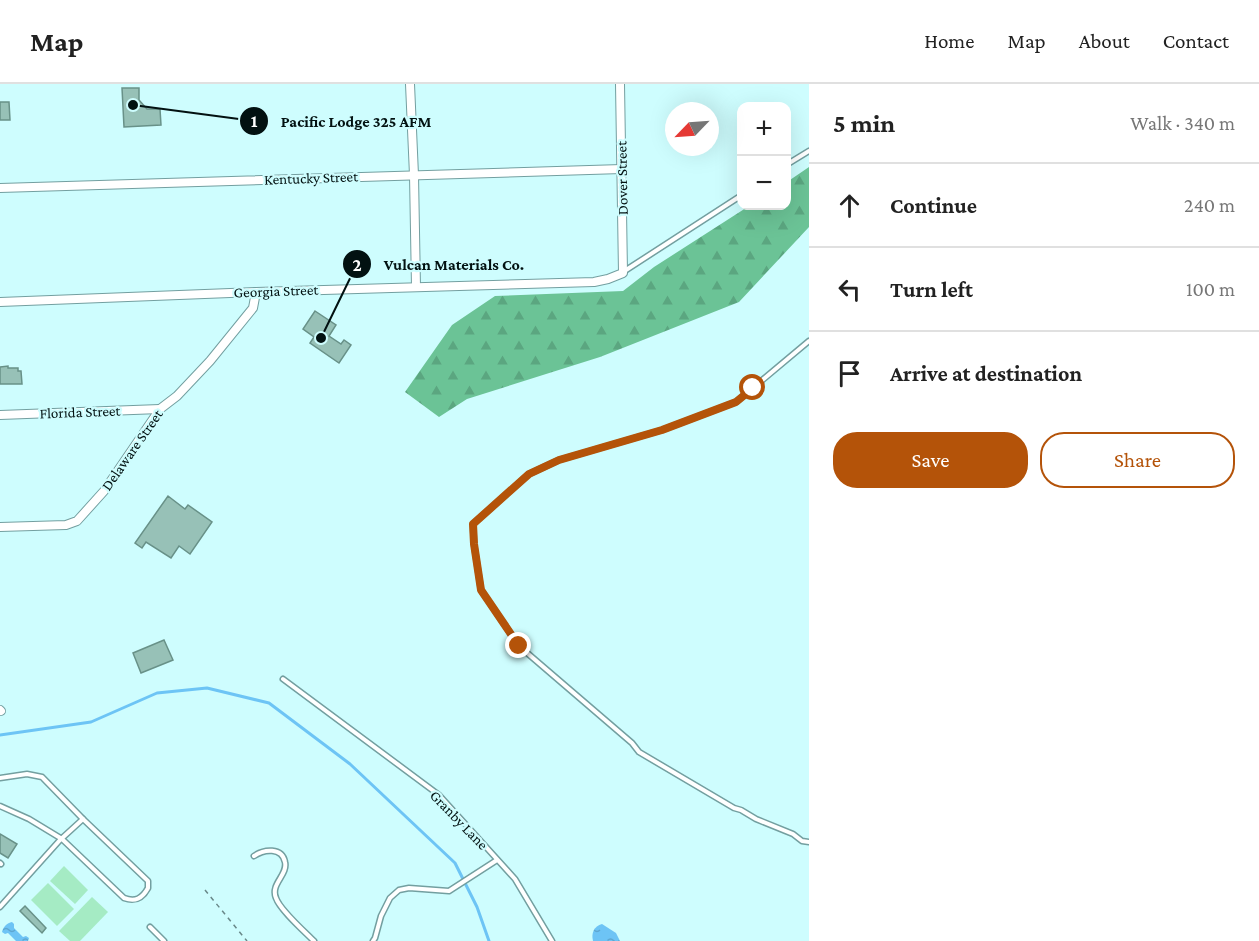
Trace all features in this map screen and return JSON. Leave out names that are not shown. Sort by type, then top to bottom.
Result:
[{"type":"street","points":[[410,84],[416,287]]},
{"type":"street","name":"Dover Street","points":[[620,84],[623,273]]},
{"type":"street","name":"Kentucky Street","points":[[0,188],[622,169]]},
{"type":"street","name":"Georgia Street","points":[[0,302],[594,282],[623,273]]},
{"type":"street","name":"Delaware Street","points":[[0,527],[66,525],[77,521],[104,491],[160,409],[177,396],[210,361],[253,308],[256,292]]},
{"type":"street","name":"Florida Street","points":[[0,415],[160,409]]},
{"type":"lane","points":[[791,162],[809,151]]},
{"type":"lane","points":[[623,273],[737,198]]},
{"type":"lane","points":[[809,341],[736,402],[662,430],[582,453],[529,474],[473,524],[481,590],[519,646],[632,743],[639,752],[734,808],[793,834],[802,841],[809,842]]},
{"type":"lane","name":"Granby Lane","points":[[283,679],[439,795],[515,879],[552,941]]},
{"type":"lane","points":[[0,778],[27,774],[42,777],[148,881],[148,888],[140,898],[134,901],[124,898],[62,839],[29,819],[0,806]]},
{"type":"lane","points":[[1,904],[83,819]]},
{"type":"lane","points":[[254,856],[260,851],[271,850],[280,853],[285,860],[285,867],[274,889],[276,898],[314,941]]},
{"type":"lane","points":[[373,941],[390,898],[399,890],[409,888],[449,891],[497,860]]},
{"type":"lane","points":[[150,927],[164,941]]},
{"type":"path","points":[[206,890],[247,941]]},
{"type":"green space","points":[[809,167],[809,227],[739,302],[600,357],[467,399],[439,417],[405,392],[452,325],[495,296],[623,291],[654,267],[743,210],[791,210],[791,179]]},
{"type":"green space","points":[[64,866],[88,890],[75,904],[50,881]]},
{"type":"green space","points":[[48,883],[74,909],[57,926],[31,900]]},
{"type":"green space","points":[[92,897],[108,912],[80,941],[70,941],[59,931]]},
{"type":"water","points":[[12,922],[14,928],[23,937],[29,938],[28,941],[16,941],[8,933],[2,932],[8,923]]},
{"type":"water","points":[[602,924],[616,933],[620,941],[593,941],[594,930]]},
{"type":"building","points":[[122,88],[139,88],[139,100],[147,109],[160,109],[161,125],[124,127]]},
{"type":"building","points":[[0,102],[9,102],[10,120],[0,120]]},
{"type":"building","points":[[315,311],[336,325],[329,336],[341,344],[344,340],[351,345],[339,363],[310,343],[314,337],[303,329]]},
{"type":"building","points":[[8,366],[8,368],[18,368],[18,371],[21,371],[22,384],[0,384],[0,367]]},
{"type":"building","points":[[168,496],[185,509],[188,505],[212,522],[190,554],[179,546],[171,558],[146,542],[142,548],[135,543]]},
{"type":"building","points":[[164,640],[173,660],[141,673],[133,653]]},
{"type":"building","points":[[0,834],[17,844],[8,858],[0,853]]},
{"type":"building","points":[[25,906],[46,928],[42,933],[20,911]]},
{"type":"waterway","points":[[0,735],[91,722],[157,693],[207,688],[269,703],[350,764],[455,863],[477,907],[489,941]]},
{"type":"place","name":"Pacific Lodge 325 AFM","points":[[133,105]]},
{"type":"place","name":"Vulcan Materials Co.","points":[[321,338]]},
{"type":"route","points":[[519,646],[481,590],[473,524],[529,474],[559,460],[662,430],[736,402],[753,388]]}]
